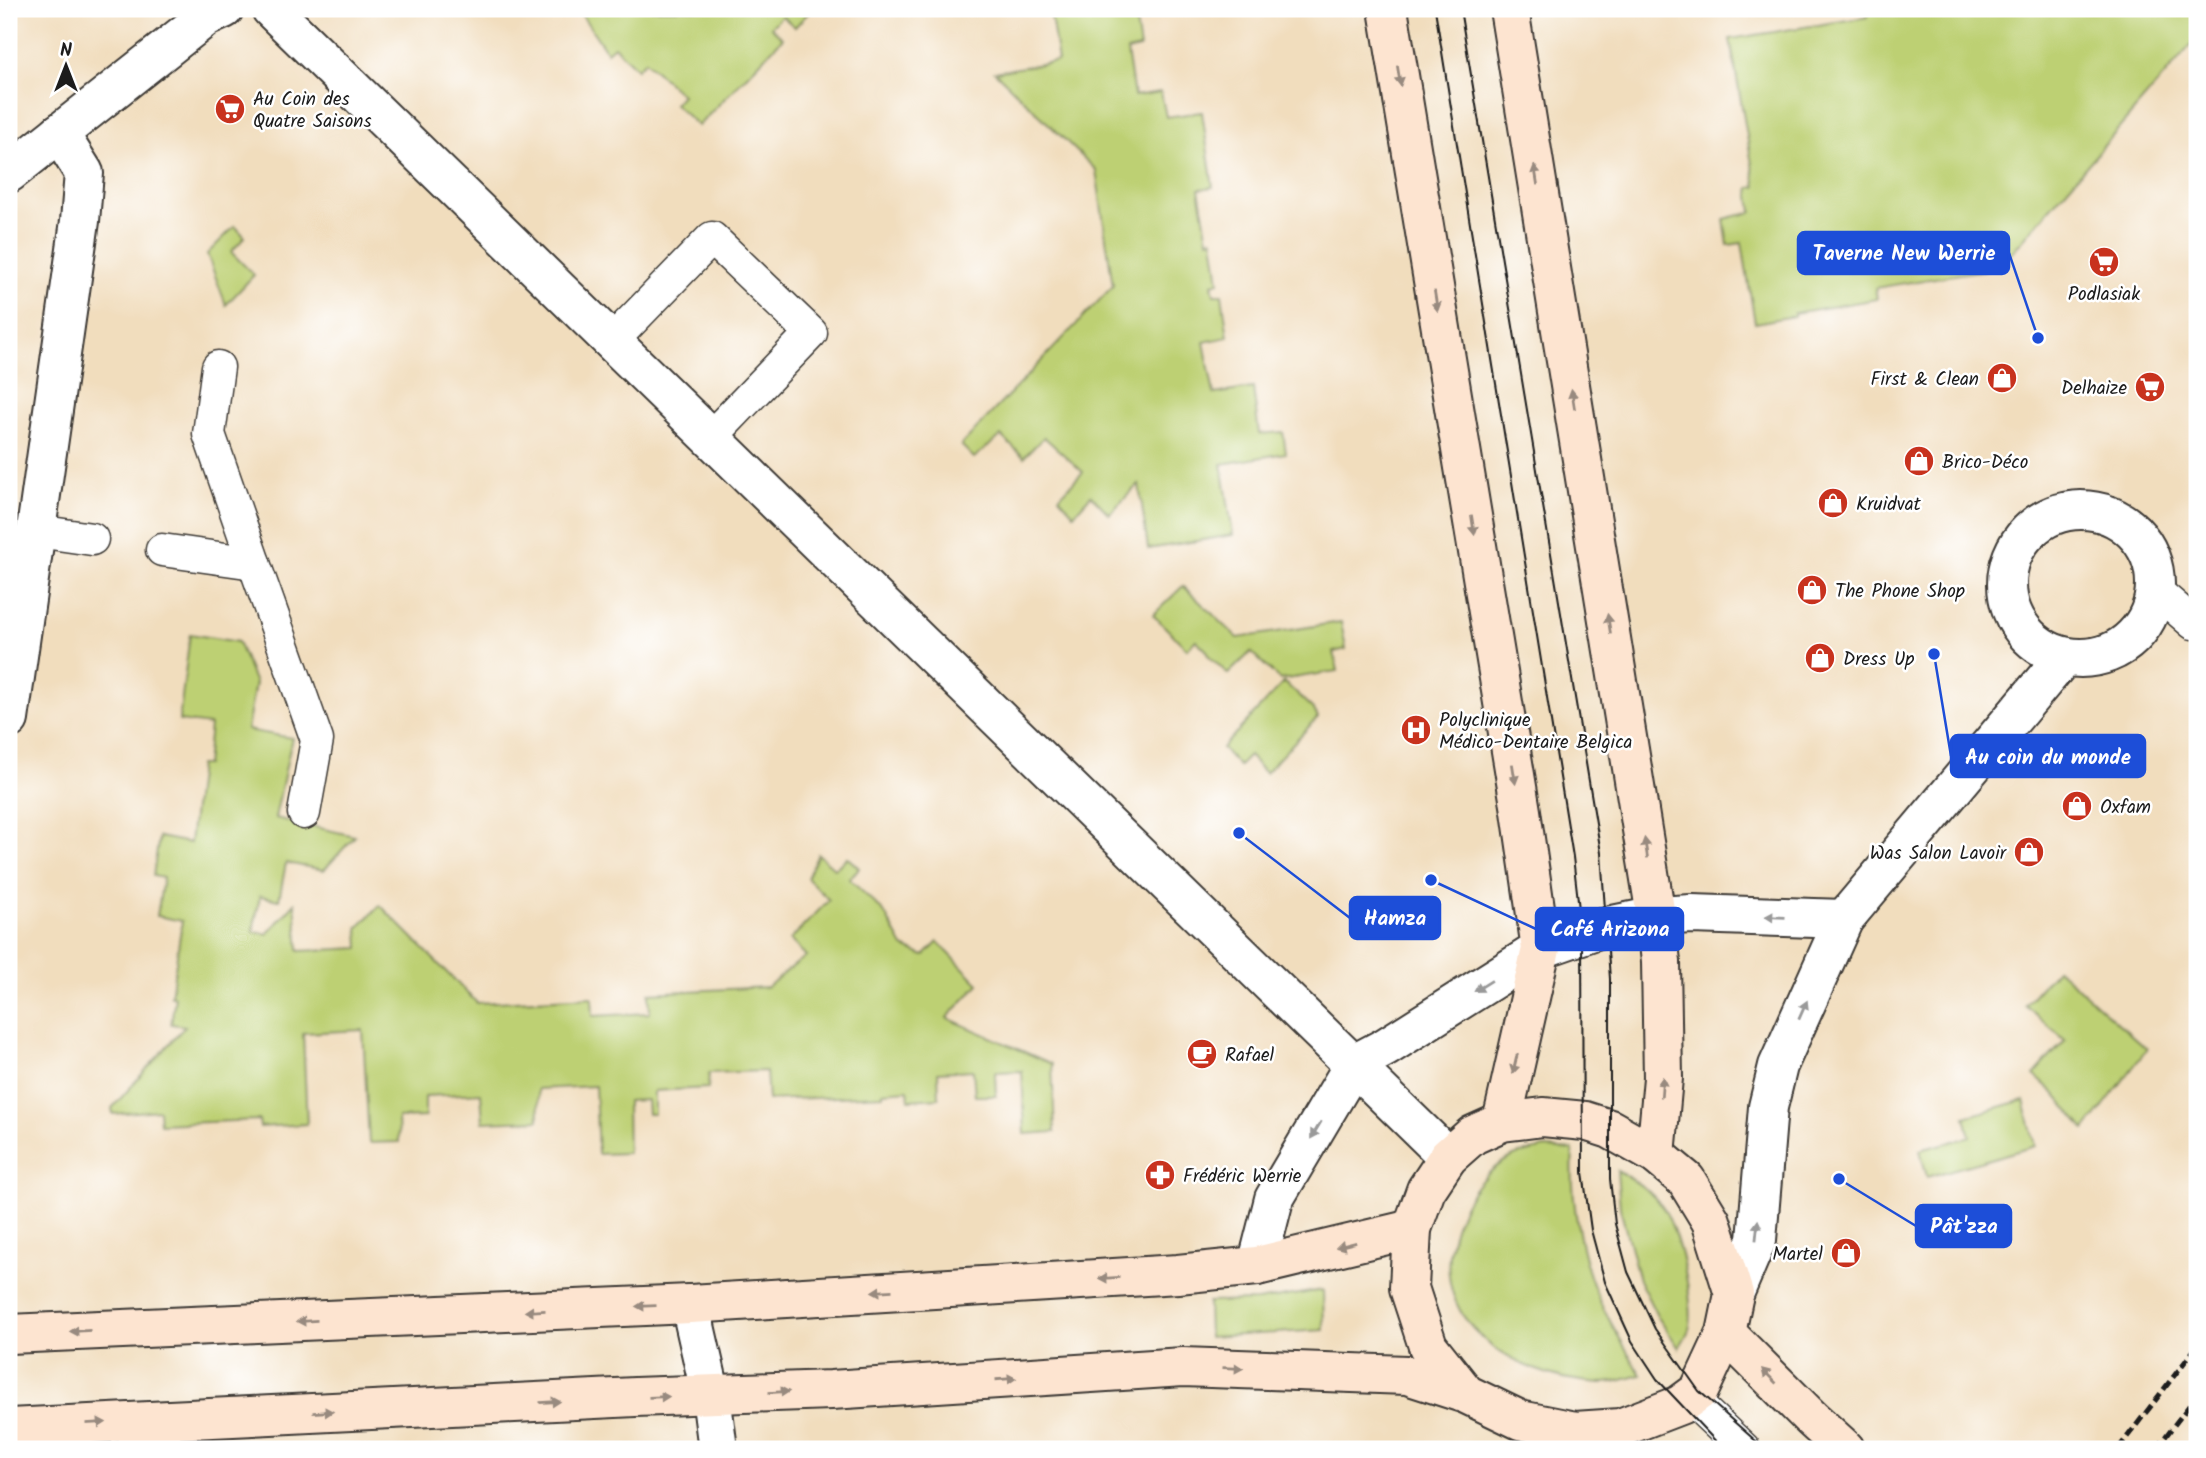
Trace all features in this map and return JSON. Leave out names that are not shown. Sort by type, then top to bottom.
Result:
[{"type":"street","points":[[9,173],[206,17],[225,9]]},
{"type":"street","points":[[271,9],[1448,1157]]},
{"type":"street","points":[[1388,9],[1521,811],[1541,949],[1502,1122]]},
{"type":"street","points":[[1509,9],[1656,916],[1661,962],[1663,1078],[1656,1155]]},
{"type":"street","points":[[9,719],[80,221],[83,173],[59,133]]},
{"type":"street","points":[[2075,511],[2101,513],[2123,523],[2142,542],[2153,565],[2155,590],[2149,615],[2134,636],[2114,652],[2089,659],[2064,657],[2039,646],[2020,628],[2009,603],[2007,576],[2014,551],[2029,531],[2050,517],[2075,511]]},
{"type":"street","points":[[9,1427],[831,1390],[1183,1367],[1407,1374],[1466,1394],[1520,1420],[1631,1439],[1699,1391],[1726,1333],[1734,1294],[1757,1240],[1768,1107],[1778,1066],[1844,919],[2064,657]]},
{"type":"street","points":[[1256,1266],[1274,1199],[1354,1064],[1386,1047],[1541,949],[1607,926],[1656,916],[1692,914],[1844,919]]},
{"type":"street","points":[[1466,1394],[1428,1346],[1409,1288],[1412,1229],[1426,1190],[1448,1157],[1473,1135],[1502,1122],[1544,1117],[1585,1121],[1610,1129],[1656,1155],[1686,1180],[1711,1221],[1734,1294]]},
{"type":"street","points":[[9,1334],[690,1304],[1178,1274],[1256,1266],[1412,1229]]},
{"type":"street","points":[[690,1304],[711,1396],[718,1449]]},
{"type":"street","points":[[1726,1333],[1845,1449]]},
{"type":"lane","points":[[612,341],[712,238],[772,295],[811,333],[711,437]]},
{"type":"lane","points":[[218,367],[209,435],[317,740],[304,813]]},
{"type":"lane","points":[[37,531],[92,539]]},
{"type":"lane","points":[[162,550],[254,563]]},
{"type":"lane","points":[[2155,590],[2193,623]]},
{"type":"lane","points":[[1690,1398],[1744,1449]]},
{"type":"green space","points":[[812,9],[795,27],[782,16],[771,27],[783,38],[698,126],[674,104],[682,95],[645,61],[637,69],[614,46],[607,52],[579,11]]},
{"type":"green space","points":[[1134,9],[1140,48],[1127,51],[1134,96],[1161,92],[1166,117],[1202,112],[1213,187],[1199,189],[1208,240],[1213,239],[1219,282],[1212,284],[1214,294],[1222,294],[1228,337],[1204,342],[1214,394],[1253,388],[1259,434],[1283,432],[1286,453],[1222,464],[1233,535],[1148,549],[1139,484],[1109,514],[1091,495],[1074,514],[1059,497],[1083,472],[1044,437],[1024,457],[1001,436],[974,458],[961,445],[1113,286],[1096,170],[995,72],[1058,61],[1050,10]]},
{"type":"green space","points":[[1869,9],[2197,9],[2197,38],[2002,267],[1875,288],[1877,299],[1794,313],[1794,316],[1755,323],[1742,243],[1728,245],[1724,219],[1752,212],[1749,188],[1756,187],[1730,39],[1867,17]]},
{"type":"green space","points":[[235,226],[245,237],[231,252],[254,275],[226,305],[207,254]]},
{"type":"green space","points":[[1183,586],[1238,638],[1341,622],[1346,649],[1334,652],[1338,671],[1280,680],[1251,652],[1228,674],[1196,640],[1187,649],[1153,615]]},
{"type":"green space","points":[[190,634],[238,642],[255,683],[247,730],[292,738],[275,818],[355,836],[324,870],[286,863],[279,900],[260,896],[253,932],[267,934],[295,903],[299,951],[359,948],[358,928],[380,905],[477,1003],[592,997],[593,1016],[650,1013],[649,993],[767,987],[806,956],[790,940],[829,900],[807,878],[818,854],[835,869],[847,857],[859,868],[849,879],[884,912],[903,947],[924,956],[938,942],[979,984],[947,1018],[1052,1064],[1055,1132],[1025,1134],[1022,1071],[995,1072],[996,1096],[975,1096],[973,1070],[938,1072],[939,1098],[909,1100],[908,1090],[883,1092],[883,1095],[768,1100],[766,1071],[709,1073],[708,1088],[654,1091],[654,1114],[648,1114],[647,1100],[627,1101],[628,1153],[598,1154],[595,1086],[538,1089],[539,1120],[483,1122],[481,1093],[425,1096],[425,1117],[398,1118],[399,1142],[369,1143],[363,1030],[303,1033],[307,1124],[260,1127],[259,1120],[160,1124],[159,1110],[113,1114],[112,1108],[185,1026],[171,1024],[175,997],[171,996],[182,921],[157,916],[163,878],[153,876],[159,837],[190,843],[199,765],[206,765],[210,725],[179,721]]},
{"type":"green space","points":[[1284,682],[1318,717],[1265,773],[1249,756],[1239,766],[1222,748]]},
{"type":"green space","points":[[2057,969],[2147,1049],[2085,1130],[2053,1092],[2034,1075],[2065,1040],[2025,1005]]},
{"type":"green space","points":[[2024,1100],[2035,1146],[1927,1177],[1920,1150],[1970,1137],[1965,1117]]},
{"type":"green space","points":[[1545,1148],[1573,1150],[1575,1206],[1592,1282],[1641,1375],[1600,1383],[1565,1378],[1532,1369],[1503,1354],[1478,1334],[1460,1310],[1450,1281],[1450,1249],[1465,1204],[1476,1187],[1497,1166],[1514,1156]]},
{"type":"green space","points":[[1617,1171],[1653,1196],[1663,1208],[1674,1232],[1690,1303],[1689,1329],[1679,1348],[1657,1316],[1639,1280],[1620,1208]]},
{"type":"green space","points":[[1323,1290],[1324,1330],[1209,1337],[1208,1302],[1257,1301]]},
{"type":"tram line","points":[[1435,9],[1573,857],[1582,935],[1583,1172],[1591,1230],[1605,1282],[1632,1341],[1657,1379],[1723,1449]]},
{"type":"tram line","points":[[1460,9],[1601,853],[1610,979],[1610,1179],[1615,1224],[1628,1272],[1655,1329],[1699,1391],[1765,1449]]},
{"type":"railway","points":[[2118,1449],[2197,1346]]},
{"type":"railway","points":[[2156,1449],[2197,1395]]},
{"type":"place","name":"Au Coin des Quatre Saisons","points":[[230,109]]},
{"type":"place","name":"Podlasiak","points":[[2104,262]]},
{"type":"place","name":"Taverne New Werrie","points":[[2038,338]]},
{"type":"place","name":"First & Clean","points":[[2002,378]]},
{"type":"place","name":"Delhaize","points":[[2150,387]]},
{"type":"place","name":"Brico-Déco","points":[[1919,461]]},
{"type":"place","name":"Kruidvat","points":[[1833,503]]},
{"type":"place","name":"The Phone Shop","points":[[1812,590]]},
{"type":"place","name":"Au coin du monde","points":[[1934,654]]},
{"type":"place","name":"Dress Up","points":[[1820,658]]},
{"type":"place","name":"Polyclinique Médico-Dentaire Belgica","points":[[1416,730]]},
{"type":"place","name":"Oxfam","points":[[2077,806]]},
{"type":"place","name":"Hamza","points":[[1239,833]]},
{"type":"place","name":"Was Salon Lavoir","points":[[2029,852]]},
{"type":"place","name":"Café Arizona","points":[[1431,880]]},
{"type":"place","name":"Rafael","points":[[1202,1054]]},
{"type":"place","name":"Frédéric Werrie","points":[[1160,1175]]},
{"type":"place","name":"Pât'zza","points":[[1839,1179]]},
{"type":"place","name":"Martel","points":[[1846,1253]]}]
